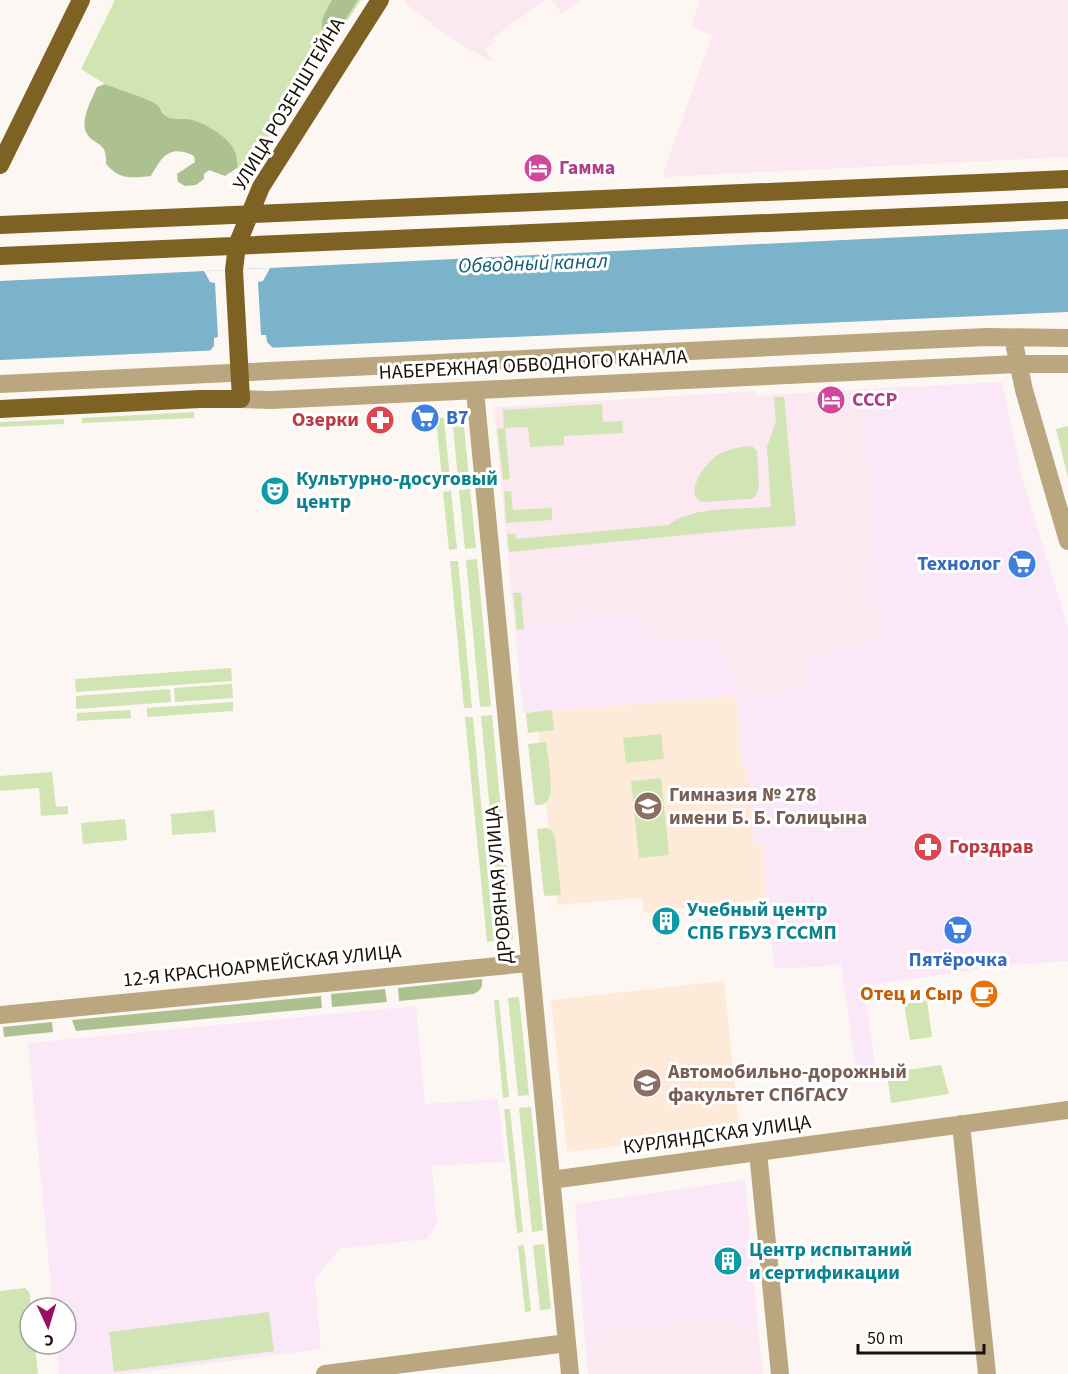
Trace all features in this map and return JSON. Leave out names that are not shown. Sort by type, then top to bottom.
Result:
[{"type":"main road","points":[[0,165],[81,0]]},
{"type":"main road","name":"УЛИЦА РОЗЕНШТЕЙНА","points":[[241,399],[234,270],[237,245],[261,187],[380,0]]},
{"type":"main road","points":[[0,225],[1068,179]]},
{"type":"main road","points":[[0,255],[1068,210]]},
{"type":"main road","name":"НАБЕРЕЖНАЯ ОБВОДНОГО КАНАЛА","points":[[0,410],[192,399],[241,399]]},
{"type":"street","points":[[1013,338],[1017,363],[1068,542]]},
{"type":"street","name":"НАБЕРЕЖНАЯ ОБВОДНОГО КАНАЛА","points":[[0,384],[873,342],[1068,338]]},
{"type":"street","name":"НАБЕРЕЖНАЯ ОБВОДНОГО КАНАЛА","points":[[241,399],[271,400],[475,391],[1017,363],[1068,364]]},
{"type":"street","name":"ДРОВЯНАЯ УЛИЦА","points":[[475,391],[570,1374]]},
{"type":"street","name":"12-Я КРАСНОАРМЕЙСКАЯ УЛИЦА","points":[[0,1015],[529,963]]},
{"type":"street","name":"КУРЛЯНДСКАЯ УЛИЦА","points":[[550,1180],[1068,1110]]},
{"type":"street","points":[[961,1125],[987,1374]]},
{"type":"street","points":[[758,1152],[780,1374]]},
{"type":"street","points":[[325,1374],[567,1342]]},
{"type":"shaded area","points":[[407,0],[546,0],[493,37],[495,41],[485,49],[493,61],[491,62],[446,35],[405,3]]},
{"type":"shaded area","points":[[552,0],[581,0],[562,14]]},
{"type":"shaded area","points":[[700,0],[1068,0],[1068,157],[664,177],[664,171],[712,35],[691,27]]},
{"type":"shaded area","points":[[1002,382],[1023,480],[1068,628],[1068,961],[998,966],[865,986],[875,1066],[856,1069],[841,964],[774,968],[762,844],[754,845],[747,768],[743,768],[736,696],[811,689],[808,657],[828,655],[828,652],[880,640],[869,493],[865,389]]},
{"type":"shaded area","points":[[865,389],[869,493],[880,640],[829,652],[829,654],[808,657],[811,689],[734,696],[732,669],[715,639],[666,642],[629,614],[515,630],[494,407],[755,391],[756,396]]},
{"type":"shaded area","points":[[630,614],[666,642],[715,639],[732,669],[734,696],[523,713],[515,630]]},
{"type":"shaded area","name":"Гимназия № 278 имени Б. Б. Голицына","points":[[736,696],[743,768],[747,768],[754,844],[762,844],[767,899],[644,913],[642,898],[557,905],[536,712]]},
{"type":"shaded area","name":"Автомобильно-дорожный факультет СПбГАСУ","points":[[724,981],[740,1133],[567,1152],[551,1000]]},
{"type":"shaded area","points":[[416,1006],[425,1104],[498,1099],[505,1162],[432,1166],[437,1224],[427,1239],[340,1249],[315,1279],[321,1349],[128,1374],[59,1374],[57,1356],[78,1356],[78,1296],[52,1296],[28,1043]]},
{"type":"shaded area","name":"Центр испытаний и сертификации","points":[[745,1180],[758,1327],[740,1328],[738,1317],[584,1331],[575,1204]]},
{"type":"shaded area","points":[[739,1317],[740,1328],[758,1327],[763,1374],[588,1374],[584,1331]]},
{"type":"green space","points":[[115,0],[361,0],[243,176],[237,168],[238,160],[233,148],[222,136],[186,118],[173,119],[166,116],[157,105],[105,84],[81,69]]},
{"type":"green space","points":[[332,0],[358,0],[336,34],[327,39],[322,25],[324,14]]},
{"type":"green space","points":[[105,84],[153,103],[169,117],[189,119],[223,136],[235,151],[237,168],[225,176],[209,170],[204,174],[204,179],[196,185],[185,186],[178,182],[177,174],[195,162],[194,156],[178,151],[167,154],[151,176],[132,177],[116,173],[106,164],[102,146],[87,135],[84,124],[97,87]]},
{"type":"green space","points":[[774,397],[784,397],[796,526],[509,552],[507,534],[515,534],[516,539],[668,525],[691,514],[704,511],[771,507],[767,447],[776,421]]},
{"type":"green space","points":[[602,404],[603,422],[622,421],[623,433],[564,436],[564,445],[530,447],[528,427],[505,428],[510,479],[503,480],[497,429],[504,428],[503,410]]},
{"type":"green space","points":[[194,412],[194,418],[82,423],[82,418]]},
{"type":"green space","points":[[463,416],[469,478],[458,478],[452,417]]},
{"type":"green space","points":[[436,418],[444,418],[450,479],[442,480]]},
{"type":"green space","points":[[64,419],[64,424],[0,427],[0,422]]},
{"type":"green space","points":[[1068,426],[1068,478],[1056,429]]},
{"type":"green space","points":[[752,446],[757,451],[759,487],[755,497],[702,502],[697,498],[695,486],[711,460],[729,450]]},
{"type":"green space","points":[[470,489],[476,548],[465,549],[459,490]]},
{"type":"green space","points":[[451,491],[457,549],[449,550],[443,492]]},
{"type":"green space","points":[[504,491],[511,491],[513,510],[552,508],[552,520],[506,523]]},
{"type":"green space","points":[[477,559],[491,706],[480,707],[466,560]]},
{"type":"green space","points":[[450,561],[458,561],[472,708],[464,708]]},
{"type":"green space","points":[[513,593],[521,593],[524,629],[517,630]]},
{"type":"green space","points":[[231,668],[232,681],[76,692],[75,679]]},
{"type":"green space","points":[[232,684],[233,698],[175,702],[174,688]]},
{"type":"green space","points":[[170,689],[171,702],[76,709],[76,696]]},
{"type":"green space","points":[[233,702],[233,711],[147,717],[147,708]]},
{"type":"green space","points":[[130,710],[131,718],[77,721],[77,713]]},
{"type":"green space","points":[[552,710],[554,730],[528,733],[526,713]]},
{"type":"green space","points":[[492,715],[513,939],[502,940],[481,716]]},
{"type":"green space","points":[[465,717],[473,717],[494,941],[487,942]]},
{"type":"green space","points":[[661,734],[664,759],[626,763],[623,738]]},
{"type":"green space","points":[[546,742],[551,781],[550,795],[545,803],[535,805],[528,744]]},
{"type":"green space","points":[[52,772],[56,807],[68,806],[68,814],[41,816],[39,788],[0,791],[0,776]]},
{"type":"green space","points":[[661,778],[669,855],[639,858],[631,781]]},
{"type":"green space","points":[[214,810],[216,832],[172,835],[171,814]]},
{"type":"green space","points":[[125,819],[127,840],[83,844],[81,823]]},
{"type":"green space","points":[[537,829],[551,830],[555,838],[561,895],[544,896]]},
{"type":"green space","points":[[482,979],[481,988],[474,994],[399,1001],[398,988]]},
{"type":"green space","points":[[385,989],[387,1002],[332,1007],[331,994]]},
{"type":"green space","points":[[321,996],[322,1008],[76,1031],[72,1020]]},
{"type":"green space","points":[[519,997],[529,1095],[518,1096],[508,998]]},
{"type":"green space","points":[[494,1000],[499,1000],[509,1097],[503,1098]]},
{"type":"green space","points":[[927,1000],[932,1037],[910,1040],[904,1004]]},
{"type":"green space","points":[[52,1022],[53,1032],[4,1037],[3,1027]]},
{"type":"green space","points":[[941,1065],[949,1094],[891,1103],[887,1073]]},
{"type":"green space","points":[[531,1107],[543,1230],[532,1232],[519,1108]]},
{"type":"green space","points":[[504,1109],[510,1109],[523,1232],[517,1233]]},
{"type":"green space","points":[[544,1244],[551,1309],[540,1310],[533,1245]]},
{"type":"green space","points":[[524,1245],[531,1311],[525,1312],[518,1246]]},
{"type":"green space","points":[[25,1288],[30,1293],[30,1296],[18,1296],[18,1356],[36,1356],[38,1374],[0,1374],[0,1291]]},
{"type":"green space","points":[[269,1312],[274,1351],[114,1372],[109,1332]]},
{"type":"water","name":"Обводный канал","points":[[1068,229],[1068,312],[0,360],[0,281]]},
{"type":"pier","points":[[270,268],[263,281],[258,282],[261,335],[266,335],[267,342],[273,348],[209,352],[214,346],[214,338],[218,337],[215,283],[210,282],[204,271]]},
{"type":"place","name":"Гамма","points":[[538,168]]},
{"type":"place","name":"СССР","points":[[831,400]]},
{"type":"place","name":"В7","points":[[425,418]]},
{"type":"place","name":"Озерки","points":[[380,420]]},
{"type":"place","name":"Культурно-досуговый центр","points":[[275,491]]},
{"type":"place","name":"Технолог","points":[[1022,564]]},
{"type":"place","name":"Гимназия № 278 имени Б. Б. Голицына","points":[[648,806]]},
{"type":"place","name":"Горздрав","points":[[928,847]]},
{"type":"place","name":"Учебный центр СПБ ГБУЗ ГССМП","points":[[666,921]]},
{"type":"place","name":"Пятёрочка","points":[[958,930]]},
{"type":"place","name":"Отец и Сыр","points":[[984,994]]},
{"type":"place","name":"Автомобильно-дорожный факультет СПбГАСУ","points":[[647,1083]]},
{"type":"place","name":"Центр испытаний и сертификации","points":[[728,1261]]}]
